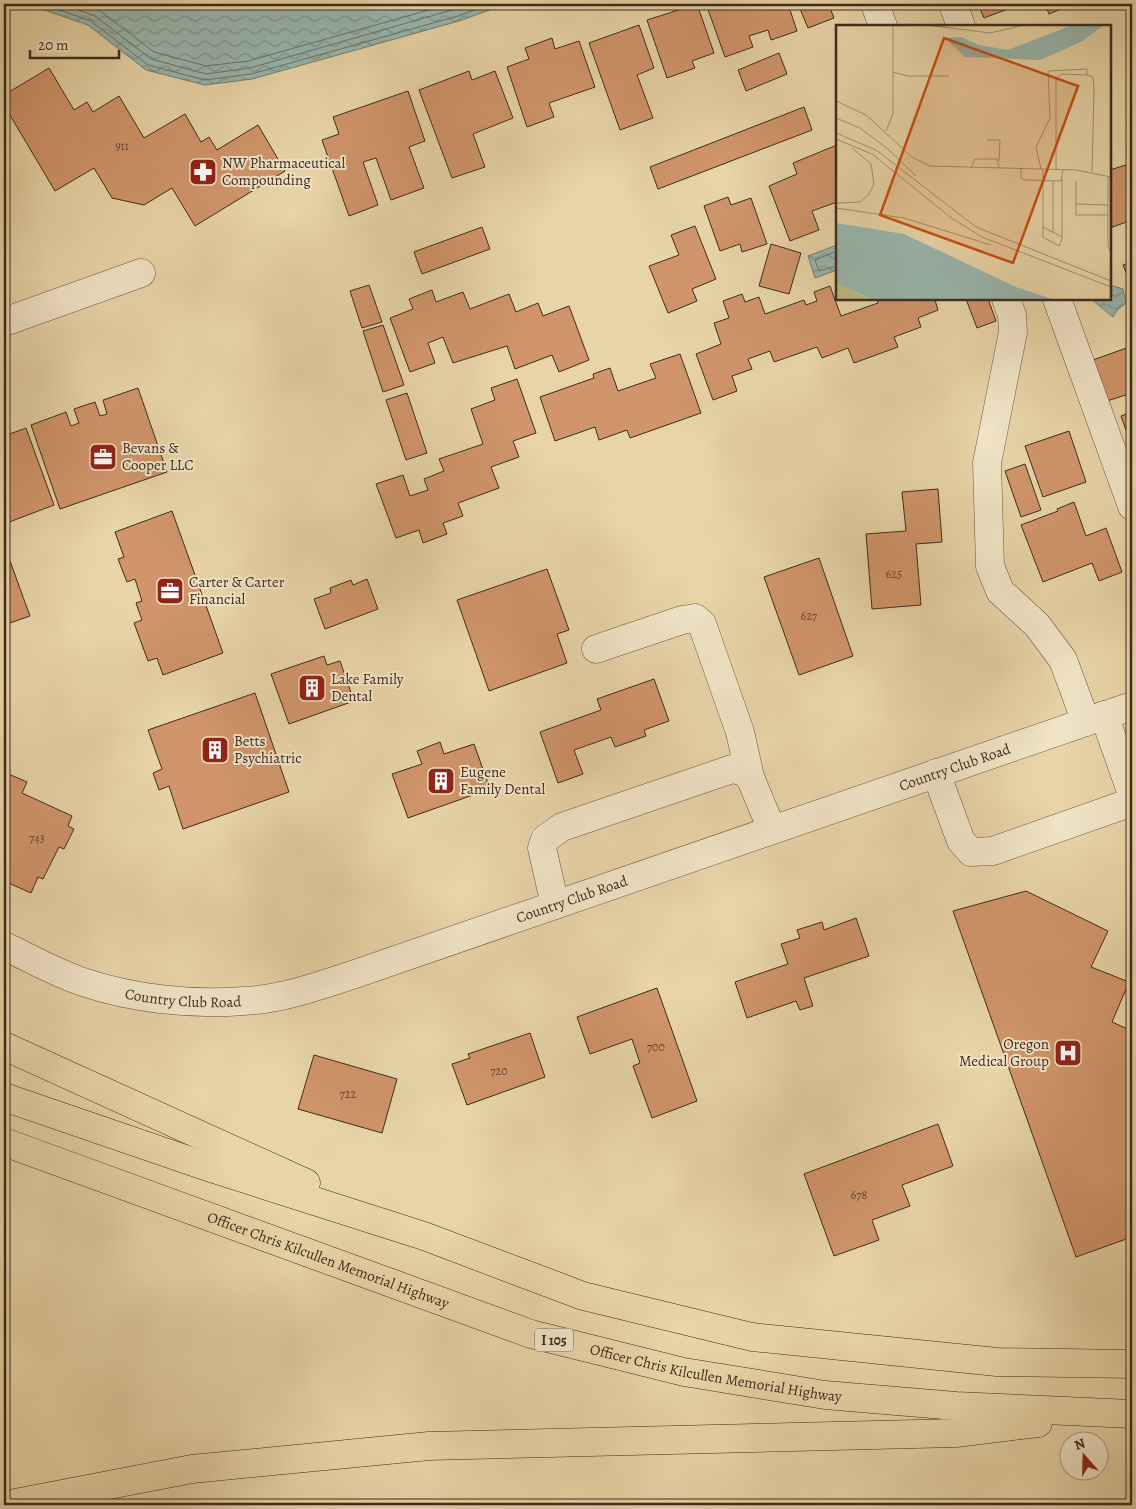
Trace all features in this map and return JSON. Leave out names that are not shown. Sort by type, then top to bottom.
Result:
[{"type":"highway","points":[[4,1046],[424,1236]]},
{"type":"highway","points":[[4,1097],[208,1168],[424,1236],[583,1296],[752,1337],[997,1362],[1132,1364]]},
{"type":"highway","name":"Officer Chris Kilcullen Memorial Highway","points":[[4,1142],[531,1334],[684,1372],[825,1395],[956,1406],[1125,1414]]},
{"type":"highway","points":[[5,1505],[192,1469],[429,1446],[956,1433],[1125,1414]]},
{"type":"street","points":[[875,4],[883,25]]},
{"type":"street","points":[[953,4],[961,25]]},
{"type":"street","points":[[4,322],[141,273]]},
{"type":"street","points":[[1006,300],[1012,314],[1013,332],[987,463],[990,566],[1000,591],[1037,625],[1063,660],[1095,718],[1132,794]]},
{"type":"street","points":[[1057,300],[1132,506]]},
{"type":"street","points":[[596,649],[682,620],[695,618],[702,624],[740,732],[750,777],[772,830]]},
{"type":"street","name":"Country Club Road","points":[[4,946],[83,982],[119,991],[193,1001],[244,1002],[325,984],[1132,706]]},
{"type":"street","points":[[555,905],[542,848],[545,839],[562,827],[732,770],[742,771],[750,777]]},
{"type":"street","points":[[936,772],[961,841],[971,852],[993,851],[1132,802]]},
{"type":"water","points":[[27,4],[506,4],[459,21],[252,79],[205,85],[146,70],[88,25]]},
{"type":"water","points":[[836,245],[836,270],[815,278],[808,256]]},
{"type":"water","points":[[1111,285],[1123,289],[1126,303],[1117,310],[1113,317],[1092,300],[1111,300]]},
{"type":"building","points":[[697,4],[714,53],[692,61],[695,68],[667,78],[647,20]]},
{"type":"building","points":[[706,4],[788,4],[797,31],[771,40],[768,30],[749,36],[753,47],[725,57]]},
{"type":"building","points":[[798,4],[840,4],[830,8],[834,18],[808,28]]},
{"type":"building","points":[[978,4],[1021,4],[984,18]]},
{"type":"building","points":[[1045,4],[1073,4],[1049,14]]},
{"type":"building","points":[[639,25],[654,68],[637,75],[653,118],[620,130],[589,43]]},
{"type":"building","points":[[552,38],[555,49],[579,41],[595,87],[549,103],[554,117],[527,127],[507,67],[529,59],[525,48]]},
{"type":"building","points":[[779,53],[787,74],[746,91],[738,70]]},
{"type":"building","points":[[49,68],[74,110],[87,102],[93,112],[119,96],[144,138],[185,114],[201,142],[209,137],[217,150],[258,125],[285,171],[195,226],[172,188],[144,205],[112,198],[94,168],[55,191],[4,105],[4,95]]},
{"type":"building","points":[[469,71],[472,80],[495,71],[513,118],[473,134],[485,167],[452,178],[419,90]]},
{"type":"building","points":[[408,91],[425,141],[409,147],[424,188],[391,200],[376,158],[363,162],[378,205],[349,216],[322,140],[339,134],[333,117]]},
{"type":"building","points":[[804,107],[812,130],[658,189],[650,167]]},
{"type":"building","points":[[836,145],[836,202],[812,211],[819,230],[790,241],[769,186],[797,174],[793,163]]},
{"type":"building","points":[[1132,163],[1132,220],[1111,228],[1111,170]]},
{"type":"building","points":[[728,197],[731,205],[751,198],[767,244],[742,252],[740,244],[720,251],[704,206]]},
{"type":"building","points":[[695,226],[716,279],[692,289],[697,301],[668,313],[649,266],[679,255],[671,235]]},
{"type":"building","points":[[482,227],[490,249],[422,274],[414,252]]},
{"type":"building","points":[[771,244],[801,253],[789,294],[759,286]]},
{"type":"building","points":[[1132,262],[1132,288],[1123,265]]},
{"type":"building","points":[[369,285],[382,322],[362,328],[350,291]]},
{"type":"building","points":[[830,286],[841,316],[878,303],[877,300],[935,300],[938,310],[918,318],[921,327],[894,337],[898,347],[854,363],[848,348],[822,358],[817,347],[774,362],[770,351],[748,359],[752,369],[732,376],[737,391],[713,400],[696,354],[721,344],[714,323],[729,318],[723,301],[742,294],[745,302],[759,297],[765,314],[804,300],[806,305],[817,301],[814,292]]},
{"type":"building","points":[[432,290],[436,302],[463,292],[470,309],[509,294],[516,312],[538,303],[543,316],[569,306],[589,360],[559,372],[552,355],[515,369],[507,346],[453,363],[443,337],[428,343],[435,363],[410,372],[390,318],[413,309],[409,299]]},
{"type":"building","points":[[966,300],[988,300],[996,321],[977,328]]},
{"type":"building","points":[[383,325],[404,385],[383,392],[363,331]]},
{"type":"building","points":[[1132,346],[1132,393],[1107,401],[1093,360]]},
{"type":"building","points":[[680,354],[701,413],[630,438],[627,430],[599,440],[595,427],[555,441],[540,397],[594,378],[593,374],[610,368],[618,391],[656,378],[650,364]]},
{"type":"building","points":[[517,379],[536,433],[513,441],[519,457],[491,467],[499,488],[458,503],[463,516],[443,523],[447,534],[423,543],[419,530],[396,538],[376,484],[403,475],[410,496],[428,490],[424,479],[444,471],[439,459],[483,444],[471,409],[495,400],[491,388]]},
{"type":"building","points":[[138,388],[167,472],[60,509],[31,425],[66,412],[71,426],[79,423],[74,409],[95,402],[100,416],[107,414],[103,400]]},
{"type":"building","points":[[407,393],[427,453],[406,460],[386,400]]},
{"type":"building","points":[[1132,412],[1132,447],[1121,416]]},
{"type":"building","points":[[26,428],[54,505],[4,524],[4,436]]},
{"type":"building","points":[[1069,431],[1086,482],[1043,497],[1025,446]]},
{"type":"building","points":[[1025,464],[1041,510],[1021,517],[1005,471]]},
{"type":"building","points":[[938,489],[942,542],[916,544],[921,605],[872,609],[866,534],[906,531],[902,492]]},
{"type":"building","points":[[1074,502],[1086,536],[1106,528],[1122,572],[1099,581],[1092,563],[1043,582],[1021,525],[1058,511],[1057,509]]},
{"type":"building","name":"Carter & Carter Financial","points":[[172,511],[223,653],[163,675],[157,658],[148,661],[134,623],[142,620],[136,603],[142,601],[135,579],[127,582],[118,559],[124,557],[115,532]]},
{"type":"building","points":[[819,558],[853,656],[799,675],[764,577]]},
{"type":"building","points":[[10,561],[30,616],[4,625],[4,563]]},
{"type":"building","points":[[547,569],[569,630],[557,634],[567,663],[489,691],[457,600]]},
{"type":"building","points":[[367,579],[378,609],[325,629],[314,599],[331,593],[330,588],[351,580],[353,585]]},
{"type":"building","name":"Lake Family Dental","points":[[324,656],[327,665],[340,661],[354,701],[289,724],[271,674]]},
{"type":"building","points":[[654,679],[669,721],[644,730],[646,736],[615,747],[611,737],[574,750],[583,774],[558,783],[540,732],[601,710],[597,699]]},
{"type":"building","name":"Betts Psychiatric","points":[[255,693],[289,792],[183,829],[169,786],[159,790],[153,773],[162,769],[148,730]]},
{"type":"building","name":"Eugene Family Dental","points":[[440,742],[444,754],[474,744],[490,789],[408,818],[392,774],[422,764],[417,751]]},
{"type":"building","points":[[4,772],[27,782],[22,793],[72,816],[68,826],[74,829],[64,849],[59,847],[43,879],[38,877],[31,893],[4,881]]},
{"type":"building","name":"Oregon Medical Group","points":[[1026,891],[1108,931],[1091,967],[1129,982],[1112,1022],[1132,1031],[1132,1237],[1076,1257],[953,911]]},
{"type":"building","points":[[856,918],[869,956],[804,978],[813,1006],[800,1010],[796,1001],[747,1018],[735,982],[788,964],[781,944],[800,938],[797,930],[822,922],[824,930]]},
{"type":"building","points":[[657,988],[697,1101],[652,1118],[633,1066],[640,1063],[632,1039],[590,1054],[577,1017]]},
{"type":"building","points":[[530,1033],[545,1077],[467,1105],[452,1064],[470,1058],[468,1054]]},
{"type":"building","points":[[314,1055],[397,1079],[382,1133],[298,1109]]},
{"type":"building","points":[[938,1124],[953,1166],[902,1185],[910,1206],[872,1220],[879,1240],[834,1256],[804,1174]]},
{"type":"place","name":"NW Pharmaceutical Compounding","points":[[203,172]]},
{"type":"place","name":"Bevans & Cooper LLC","points":[[103,457]]},
{"type":"place","name":"Carter & Carter Financial","points":[[170,591]]},
{"type":"place","name":"Lake Family Dental","points":[[312,688]]},
{"type":"place","name":"Betts Psychiatric","points":[[215,750]]},
{"type":"place","name":"Eugene Family Dental","points":[[441,781]]},
{"type":"place","name":"Oregon Medical Group","points":[[1068,1053]]}]
